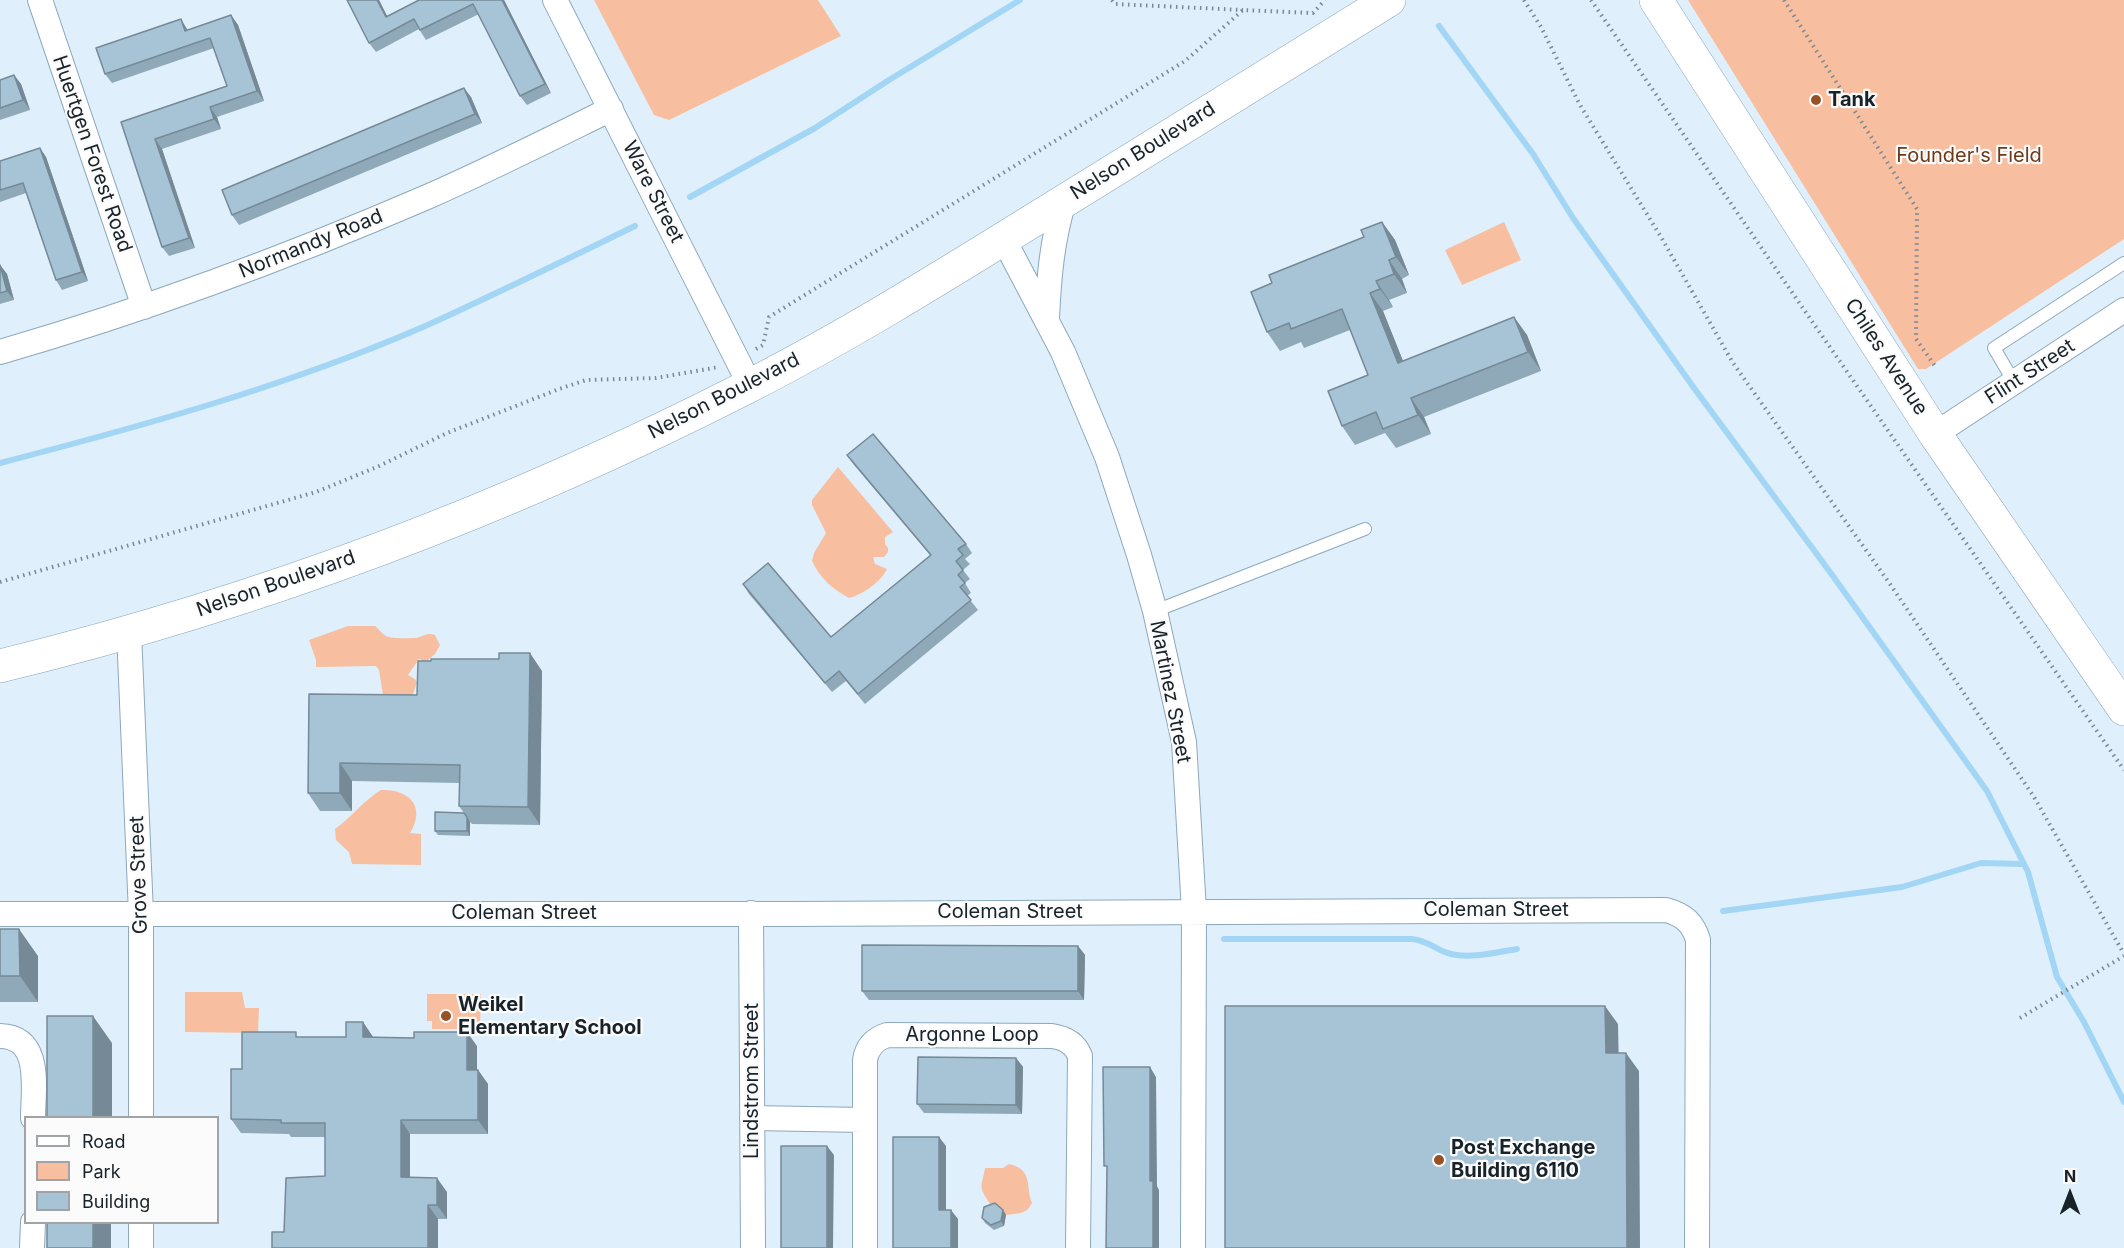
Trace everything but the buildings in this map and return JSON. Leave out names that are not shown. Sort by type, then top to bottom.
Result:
[{"type":"street","name":"Huertgen Forest Road","points":[[40,0],[144,307]]},
{"type":"street","name":"Ware Street","points":[[555,0],[744,372]]},
{"type":"street","name":"Nelson Boulevard","points":[[0,666],[129,632],[290,581],[443,524],[616,450],[744,372],[880,313],[1389,0]]},
{"type":"street","name":"Chiles Avenue","points":[[1656,0],[1935,434],[2124,709]]},
{"type":"street","name":"Normandy Road","points":[[0,352],[144,307],[238,274],[427,197],[611,109]]},
{"type":"street","points":[[1047,321],[1052,245],[1064,201]]},
{"type":"street","name":"Martinez Street","points":[[1003,238],[1063,352],[1107,457],[1155,611],[1184,742],[1194,911],[1193,1248]]},
{"type":"street","name":"Flint Street","points":[[1935,434],[2124,310]]},
{"type":"street","name":"Grove Street","points":[[129,632],[141,914],[141,1116]]},
{"type":"street","name":"Coleman Street","points":[[0,914],[1666,910],[1681,915],[1695,930],[1698,940],[1697,1248]]},
{"type":"street","name":"Lindstrom Street","points":[[751,913],[753,1248]]},
{"type":"street","name":"Argonne Loop","points":[[865,1248],[866,1053],[880,1037],[887,1035],[1052,1036],[1068,1041],[1077,1050],[1080,1056],[1078,1248]]},
{"type":"street","points":[[0,1036],[8,1036],[21,1043],[29,1052],[33,1063],[33,1116]]},
{"type":"street","points":[[752,1118],[865,1120]]},
{"type":"street","points":[[32,1248],[33,1224]]},
{"type":"street","points":[[141,1224],[141,1248]]},
{"type":"lane","points":[[2014,382],[1994,348],[2124,263]]},
{"type":"lane","points":[[1155,611],[1365,529]]},
{"type":"path","points":[[1112,0],[1115,4],[1313,13],[1326,0]]},
{"type":"path","points":[[1524,0],[1541,27],[1591,124],[1661,237],[1734,363],[1890,584],[2034,797],[2124,955],[2020,1018]]},
{"type":"path","points":[[1591,0],[1849,376],[2124,770]]},
{"type":"path","points":[[1784,0],[1917,210],[1916,339],[1935,366]]},
{"type":"path","points":[[0,582],[316,492],[377,467],[447,433],[586,380],[656,378],[713,369],[744,372],[763,345],[770,317],[1185,61],[1243,10]]},
{"type":"green space","points":[[594,0],[818,0],[841,36],[669,120],[654,115]]},
{"type":"green space","name":"Founder's Field","points":[[1688,0],[2124,0],[2124,239],[1926,369],[1918,369]]},
{"type":"green space","points":[[1504,222],[1521,260],[1462,285],[1445,250]]},
{"type":"green space","points":[[838,467],[893,532],[885,537],[888,552],[884,557],[873,557],[875,564],[887,569],[884,574],[871,587],[849,598],[827,582],[812,561],[826,533],[812,505],[812,500]]},
{"type":"green space","points":[[348,626],[375,626],[392,638],[435,635],[440,645],[435,654],[426,662],[419,659],[408,675],[417,682],[411,700],[399,703],[383,695],[379,670],[376,666],[316,667],[309,640]]},
{"type":"green space","points":[[381,790],[391,790],[407,796],[416,808],[415,824],[410,833],[421,834],[421,865],[352,864],[349,852],[336,840],[335,829]]},
{"type":"green space","points":[[185,992],[242,992],[245,1008],[259,1008],[258,1033],[185,1032]]},
{"type":"green space","points":[[427,994],[481,994],[480,1029],[432,1029],[432,1021],[427,1021]]},
{"type":"green space","points":[[1009,1164],[1022,1170],[1025,1174],[1032,1203],[1024,1212],[1006,1215],[990,1204],[983,1193],[982,1186],[985,1168],[1003,1168]]},
{"type":"waterway","points":[[690,197],[815,128],[1020,0]]},
{"type":"waterway","points":[[1439,26],[1533,154],[1573,218],[1694,388],[1987,791],[2028,872],[2057,977],[2084,1022],[2124,1102]]},
{"type":"waterway","points":[[0,463],[161,419],[320,368],[423,327],[635,226]]},
{"type":"waterway","points":[[1723,911],[1902,887],[1981,863],[2024,864]]},
{"type":"waterway","points":[[1224,939],[1412,939],[1451,954],[1467,956],[1517,949]]},
{"type":"place","name":"Tank","points":[[1816,100]]},
{"type":"place","name":"Weikel Elementary School","points":[[446,1016]]},
{"type":"place","name":"Post Exchange Building 6110","points":[[1439,1160]]}]
